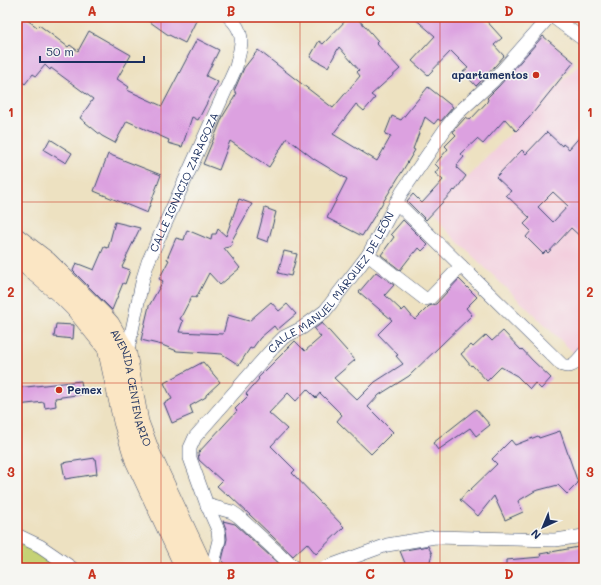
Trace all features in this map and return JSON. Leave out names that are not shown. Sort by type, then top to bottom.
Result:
[{"type":"main road","name":"AVENIDA CENTENARIO","points":[[17,238],[47,261],[110,324],[127,354],[139,422],[151,454],[204,568]]},
{"type":"main road","name":"AVENIDA CENTENARIO","points":[[17,257],[75,308],[107,348],[123,422],[136,461],[184,568]]},
{"type":"street","name":"CALLE IGNACIO ZARAGOZA","points":[[127,354],[143,278],[148,262],[236,67],[242,43],[242,34],[229,17]]},
{"type":"street","name":"CALLE MANUEL MÁRQUEZ DE LEÓN","points":[[212,568],[219,540],[218,530],[190,458],[190,448],[195,437],[284,337],[302,328],[325,311],[368,256],[402,192],[448,125],[457,114],[493,81],[549,17]]},
{"type":"street","points":[[553,17],[584,40]]},
{"type":"street","points":[[396,202],[562,365],[567,367],[571,366],[584,353]]},
{"type":"street","points":[[368,256],[425,299],[430,298],[461,266]]},
{"type":"street","points":[[207,505],[232,512],[238,516],[296,568]]},
{"type":"street","points":[[17,535],[40,546],[72,568]]},
{"type":"street","points":[[324,568],[387,545],[417,539],[435,537],[555,540],[584,536]]},
{"type":"shaded area","points":[[584,59],[584,344],[575,354],[430,215]]},
{"type":"green space","points":[[17,544],[35,550],[62,568],[17,568]]},
{"type":"building","points":[[17,17],[23,17],[37,27],[39,25],[68,47],[70,45],[78,51],[89,31],[131,55],[117,79],[129,87],[127,90],[162,106],[197,39],[219,50],[206,76],[218,82],[198,120],[192,117],[182,147],[168,143],[169,140],[127,121],[115,143],[102,136],[80,118],[93,99],[51,68],[50,70],[45,65],[36,76],[33,74],[25,84],[17,78]]},
{"type":"building","points":[[143,17],[198,17],[185,43],[167,34]]},
{"type":"building","points":[[349,17],[355,17],[365,26],[378,41],[376,43],[400,69],[371,95],[375,98],[364,111],[356,104],[333,134],[377,161],[391,136],[385,134],[392,116],[401,120],[428,87],[453,107],[441,121],[438,119],[434,124],[425,117],[413,149],[415,150],[362,236],[327,218],[347,179],[314,159],[287,138],[269,167],[230,141],[219,170],[203,164],[223,116],[237,93],[234,91],[244,68],[258,50],[333,108],[360,76],[357,72],[359,70],[339,47],[328,67],[310,57],[319,41],[323,44]]},
{"type":"building","points":[[413,17],[483,17],[502,38],[494,45],[504,56],[476,86],[463,72],[468,68],[451,51],[428,75],[412,61],[435,36]]},
{"type":"building","points":[[543,36],[574,62],[529,118],[516,131],[505,119],[483,144],[477,139],[461,154],[464,157],[457,165],[457,168],[466,176],[455,191],[454,190],[426,220],[407,201],[413,194],[422,203],[443,180],[435,173],[439,168],[435,164],[448,149],[445,146],[456,135],[453,132],[454,130],[466,117],[470,120],[487,102],[487,98]]},
{"type":"building","points":[[547,132],[562,146],[563,144],[569,149],[584,132],[584,240],[571,228],[548,253],[546,251],[543,254],[526,237],[531,231],[524,224],[530,218],[506,195],[511,191],[496,177],[522,150],[526,154]],"holes":[[[553,192],[568,206],[553,222],[538,207]]]},
{"type":"building","points":[[50,139],[72,153],[66,163],[44,150]]},
{"type":"building","points":[[108,154],[161,175],[147,213],[94,191]]},
{"type":"building","points":[[239,199],[252,204],[231,242],[233,244],[224,248],[240,268],[220,285],[209,273],[196,298],[192,296],[180,319],[183,321],[179,332],[223,334],[228,315],[249,321],[271,302],[279,311],[287,304],[296,314],[277,330],[274,326],[260,338],[252,349],[250,348],[239,365],[222,354],[177,351],[162,345],[141,340],[149,306],[163,281],[159,279],[169,260],[167,259],[176,238],[184,240],[187,230],[211,240],[212,234],[216,234],[218,229],[226,236]]},
{"type":"building","points":[[265,208],[276,212],[268,242],[257,238]]},
{"type":"building","points":[[403,220],[428,245],[422,251],[419,248],[415,253],[414,252],[400,270],[381,255],[394,237],[391,234]]},
{"type":"building","points":[[115,222],[140,228],[122,267],[130,270],[112,310],[73,271],[76,263],[94,270],[104,247],[108,248]]},
{"type":"building","points":[[284,251],[297,254],[291,276],[278,273]]},
{"type":"building","points":[[376,272],[394,285],[385,295],[402,311],[405,308],[415,320],[429,306],[436,304],[459,279],[477,297],[466,308],[472,315],[409,376],[379,395],[368,407],[393,432],[371,454],[337,421],[342,415],[320,393],[316,398],[307,389],[296,401],[288,393],[269,413],[287,429],[271,446],[295,470],[292,473],[344,527],[316,554],[307,543],[293,556],[229,495],[228,496],[217,486],[222,481],[199,460],[198,453],[237,411],[235,409],[248,396],[246,394],[259,379],[258,378],[295,341],[305,351],[321,337],[314,329],[322,323],[355,360],[334,378],[357,400],[375,382],[403,364],[396,356],[398,355],[378,334],[392,320],[359,292]]},
{"type":"building","points":[[56,324],[74,325],[73,339],[54,337]]},
{"type":"building","points":[[503,331],[551,378],[541,389],[535,383],[530,389],[517,376],[501,367],[487,381],[461,354],[471,345],[473,347],[486,335],[492,341]]},
{"type":"building","points":[[203,362],[220,382],[206,395],[206,397],[190,406],[193,414],[172,423],[164,403],[172,399],[164,383]]},
{"type":"building","points":[[81,381],[83,394],[55,398],[56,406],[45,408],[44,402],[18,405],[17,388]]},
{"type":"building","points":[[476,409],[490,425],[476,436],[470,428],[438,450],[433,443]]},
{"type":"building","points":[[560,431],[578,483],[567,494],[558,485],[535,491],[518,501],[523,512],[505,520],[494,496],[478,516],[460,500],[468,490],[469,491],[497,464],[492,459],[511,440],[515,445],[538,436],[539,438]]},
{"type":"building","points":[[95,458],[97,474],[65,479],[62,463]]},
{"type":"building","points":[[223,521],[235,524],[282,567],[229,568],[222,560],[227,539]]},
{"type":"building","points":[[428,546],[432,554],[428,568],[407,568],[400,551]]},
{"type":"building","points":[[584,546],[584,568],[506,568],[506,560],[541,557],[540,554]]},
{"type":"place","name":"apartamentos","points":[[536,75]]},
{"type":"place","name":"Pemex","points":[[59,390]]}]
